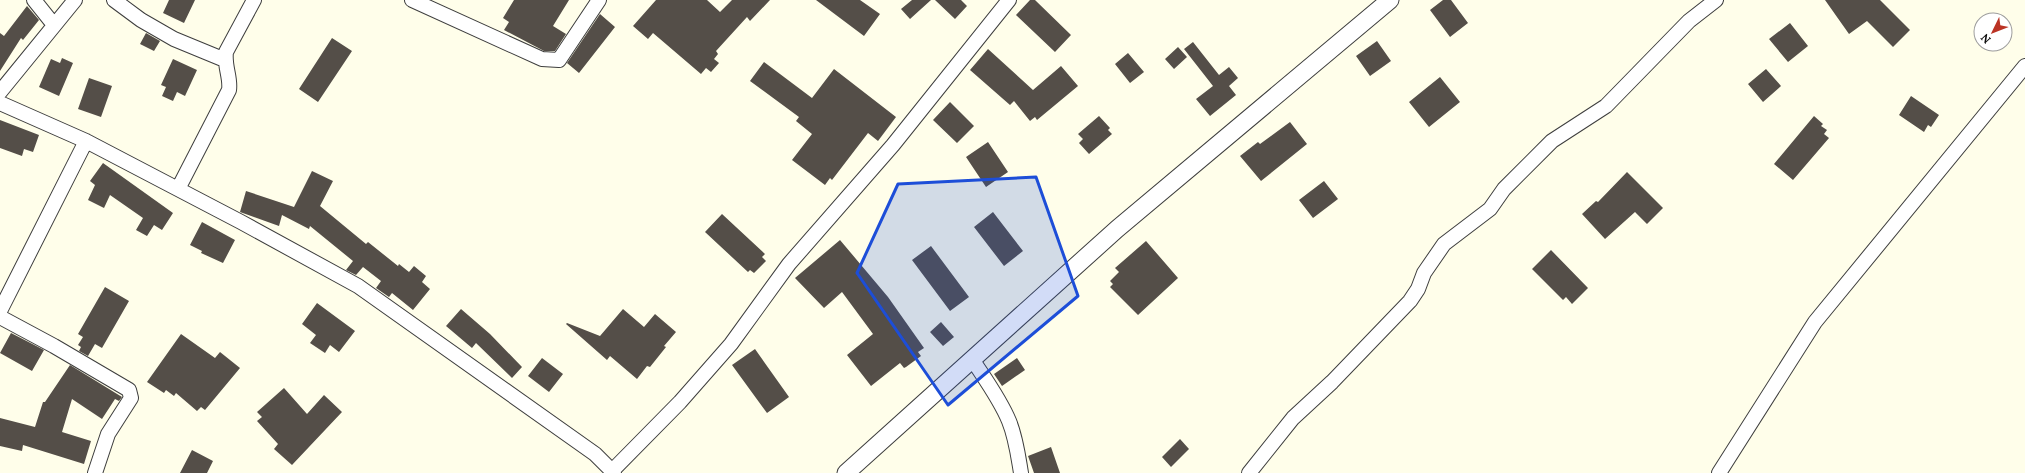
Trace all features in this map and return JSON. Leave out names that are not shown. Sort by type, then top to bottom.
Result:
[{"type":"street","points":[[34,0],[54,25]]},
{"type":"street","points":[[0,92],[75,0]]},
{"type":"street","points":[[114,0],[141,20],[174,39],[225,60]]},
{"type":"street","points":[[178,189],[228,90],[230,83],[225,60],[231,41],[254,0]]},
{"type":"street","points":[[412,0],[542,60],[559,60],[599,0]]},
{"type":"street","points":[[846,473],[1173,181],[1390,0]]},
{"type":"street","points":[[1249,473],[1293,418],[1332,382],[1410,301],[1418,289],[1424,273],[1444,244],[1490,209],[1504,189],[1552,141],[1606,106],[1689,21],[1716,0]]},
{"type":"street","points":[[0,103],[86,141],[358,286],[595,454],[613,472],[680,402],[731,344],[789,264],[893,145],[1003,2]]},
{"type":"street","points":[[1719,473],[1815,322],[2025,66]]},
{"type":"street","points":[[0,311],[86,141]]},
{"type":"street","points":[[0,317],[54,346],[129,390],[131,398],[108,434],[95,473]]},
{"type":"street","points":[[972,359],[1009,421],[1016,441],[1021,473]]},
{"type":"highlighted area","points":[[1036,177],[1078,296],[948,405],[857,273],[898,184]]},
{"type":"building","points":[[169,0],[195,0],[184,23],[163,13]]},
{"type":"building","points":[[514,0],[569,0],[553,26],[566,34],[555,51],[544,51],[504,30],[509,22],[503,18]]},
{"type":"building","points":[[656,0],[707,0],[720,12],[732,0],[770,0],[750,21],[747,17],[716,51],[718,54],[714,59],[719,63],[711,72],[706,68],[701,74],[653,33],[648,39],[633,26]]},
{"type":"building","points":[[816,0],[860,0],[880,14],[864,36]]},
{"type":"building","points":[[912,0],[931,0],[910,19],[901,9]]},
{"type":"building","points":[[935,0],[961,0],[967,6],[955,19]]},
{"type":"building","points":[[1030,0],[1035,0],[1071,35],[1055,52],[1016,15]]},
{"type":"building","points":[[1443,0],[1451,0],[1468,23],[1450,37],[1430,10]]},
{"type":"building","points":[[1825,0],[1880,0],[1910,30],[1893,47],[1867,21],[1849,34]]},
{"type":"building","points":[[27,6],[39,20],[23,40],[21,38],[0,71],[0,33],[4,36]]},
{"type":"building","points":[[600,14],[615,27],[579,73],[567,63]]},
{"type":"building","points":[[1790,23],[1808,46],[1788,62],[1769,39]]},
{"type":"building","points":[[146,33],[160,41],[154,51],[140,44]]},
{"type":"building","points":[[332,38],[352,51],[318,102],[299,89]]},
{"type":"building","points":[[1377,41],[1391,61],[1370,76],[1356,56]]},
{"type":"building","points":[[1193,42],[1219,75],[1229,67],[1238,78],[1229,86],[1236,95],[1210,116],[1196,99],[1213,86],[1184,49]]},
{"type":"building","points":[[1178,47],[1187,57],[1174,69],[1165,59]]},
{"type":"building","points":[[988,49],[1033,90],[1061,66],[1078,86],[1037,120],[1035,117],[1030,121],[1014,101],[1010,105],[970,70]]},
{"type":"building","points":[[1128,53],[1144,72],[1130,83],[1115,64]]},
{"type":"building","points":[[62,58],[73,63],[59,96],[39,87],[51,59],[60,63]]},
{"type":"building","points":[[173,59],[197,70],[185,96],[177,92],[173,101],[162,96],[166,87],[161,85]]},
{"type":"building","points":[[764,62],[812,98],[834,69],[896,117],[878,141],[868,133],[832,180],[830,178],[825,185],[792,160],[812,134],[796,121],[799,117],[750,81]]},
{"type":"building","points":[[1766,69],[1781,86],[1763,102],[1748,84]]},
{"type":"building","points":[[1440,77],[1460,102],[1429,127],[1409,102]]},
{"type":"building","points":[[89,78],[112,86],[101,117],[78,109]]},
{"type":"building","points":[[1911,96],[1939,115],[1931,127],[1928,125],[1924,132],[1899,115]]},
{"type":"building","points":[[950,102],[974,126],[957,143],[933,120]]},
{"type":"building","points":[[1099,116],[1110,128],[1108,130],[1112,134],[1089,154],[1079,143],[1083,139],[1078,134]]},
{"type":"building","points":[[1814,116],[1823,124],[1821,126],[1827,130],[1824,134],[1829,138],[1793,180],[1774,164]]},
{"type":"building","points":[[0,120],[39,135],[33,152],[24,149],[22,156],[0,148]]},
{"type":"building","points":[[1290,122],[1307,144],[1261,181],[1240,156],[1258,142],[1260,144]]},
{"type":"building","points":[[988,142],[1008,172],[986,187],[966,157]]},
{"type":"building","points":[[103,163],[173,213],[162,230],[154,225],[147,236],[136,230],[143,218],[110,195],[104,208],[88,200],[95,185],[90,181]]},
{"type":"building","points":[[312,171],[333,181],[320,206],[366,244],[368,242],[398,266],[399,264],[409,272],[414,266],[426,276],[422,282],[430,289],[413,310],[392,293],[389,297],[376,288],[381,281],[363,267],[356,275],[346,270],[353,261],[310,226],[309,229],[282,215],[279,226],[240,212],[246,191],[294,207]]},
{"type":"building","points":[[1627,172],[1663,208],[1647,224],[1635,212],[1605,239],[1582,214],[1596,201],[1598,202]]},
{"type":"building","points":[[1324,181],[1338,199],[1313,218],[1299,200]]},
{"type":"building","points":[[993,212],[1023,251],[1004,266],[974,227]]},
{"type":"building","points":[[722,214],[765,254],[762,257],[766,261],[754,273],[750,270],[748,272],[705,232]]},
{"type":"building","points":[[202,222],[235,240],[223,263],[201,253],[202,251],[190,245]]},
{"type":"building","points":[[840,240],[888,297],[924,348],[918,352],[921,356],[906,367],[904,368],[900,363],[871,386],[847,355],[873,334],[842,292],[824,308],[795,278]]},
{"type":"building","points":[[1146,241],[1178,278],[1138,315],[1110,287],[1113,284],[1110,281],[1119,272],[1115,268]]},
{"type":"building","points":[[931,246],[969,297],[950,311],[912,260]]},
{"type":"building","points":[[1551,250],[1588,288],[1572,304],[1566,297],[1563,300],[1532,269]]},
{"type":"building","points":[[105,287],[129,301],[102,348],[95,344],[88,356],[79,351],[81,347],[78,345],[83,337],[78,334]]},
{"type":"building","points":[[317,303],[355,331],[339,352],[330,345],[325,353],[310,343],[316,335],[302,324]]},
{"type":"building","points":[[461,309],[490,334],[522,367],[512,378],[476,343],[472,348],[446,326]]},
{"type":"building","points":[[623,309],[644,327],[655,314],[676,332],[664,346],[666,347],[650,367],[647,366],[637,379],[610,356],[607,360],[566,324],[567,323],[600,336]]},
{"type":"building","points":[[941,322],[954,337],[943,346],[930,332]]},
{"type":"building","points":[[11,333],[44,350],[32,371],[0,353]]},
{"type":"building","points":[[181,334],[215,358],[220,352],[240,368],[205,410],[201,407],[197,411],[176,393],[174,396],[166,390],[164,393],[147,382]]},
{"type":"building","points":[[755,349],[789,397],[767,413],[732,365]]},
{"type":"building","points":[[542,358],[563,374],[549,392],[528,376]]},
{"type":"building","points":[[1017,358],[1025,370],[1002,386],[994,374]]},
{"type":"building","points":[[70,365],[122,397],[119,401],[115,399],[102,419],[72,399],[62,432],[91,441],[84,464],[23,445],[22,451],[0,446],[0,418],[35,427],[43,402],[45,402]]},
{"type":"building","points":[[284,388],[307,414],[324,395],[342,412],[292,465],[274,449],[278,444],[257,421],[262,417],[257,412]]},
{"type":"building","points":[[1180,439],[1189,449],[1171,467],[1162,457]]},
{"type":"building","points":[[1051,447],[1060,473],[1034,473],[1028,456]]},
{"type":"building","points":[[192,450],[213,461],[207,473],[180,473]]}]
